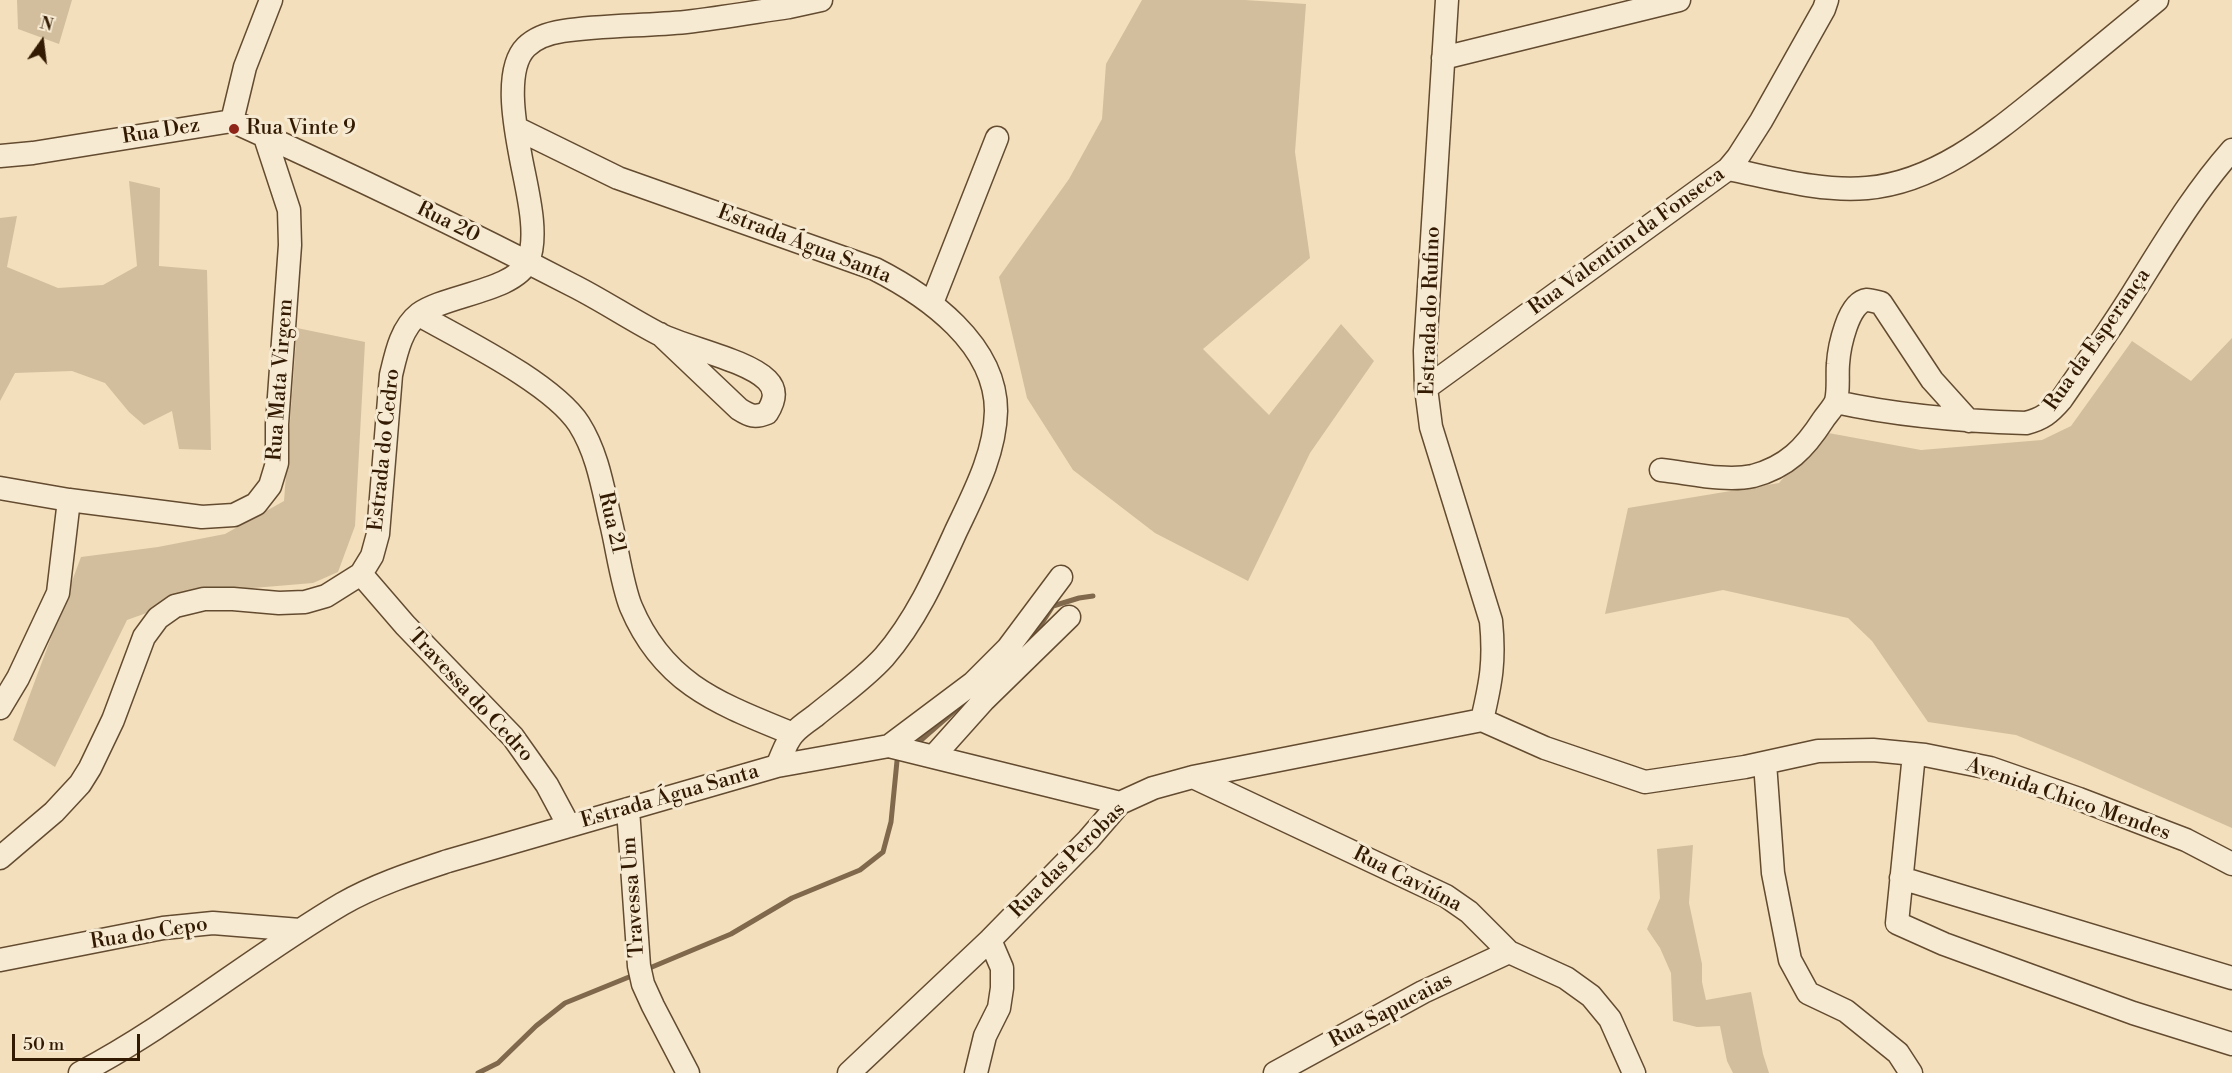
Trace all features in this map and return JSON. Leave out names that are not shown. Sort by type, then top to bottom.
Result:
[{"type":"street","points":[[232,120],[245,67],[271,0]]},
{"type":"street","points":[[528,262],[532,242],[531,222],[513,94],[516,67],[525,48],[539,38],[562,32],[687,22],[821,0]]},
{"type":"street","name":"Estrada do Rufino","points":[[1447,0],[1425,351],[1426,388],[1431,427],[1491,621],[1494,651],[1492,676],[1482,720]]},
{"type":"street","points":[[1443,58],[1679,0]]},
{"type":"street","name":"Rua Valentim da Fonseca","points":[[1426,388],[1728,169],[1761,122],[1827,0]]},
{"type":"street","points":[[1728,169],[1824,188],[1868,189],[1915,178],[1957,157],[2007,123],[2157,0]]},
{"type":"street","name":"Rua 20","points":[[232,120],[374,186],[528,262],[660,334],[758,373],[773,388],[774,396],[767,413],[759,417],[749,416],[660,334]]},
{"type":"street","name":"Rua Dez","points":[[0,156],[33,153],[232,120]]},
{"type":"street","name":"Estrada Água Santa","points":[[81,1073],[115,1055],[174,1018],[300,930],[344,903],[395,879],[448,861],[777,766],[793,734],[883,658],[905,630],[936,575],[983,472],[992,440],[996,410],[990,376],[979,355],[956,327],[932,303],[875,269],[618,178],[516,128]]},
{"type":"street","name":"Rua Mata Virgem","points":[[0,488],[69,500],[202,517],[234,515],[256,504],[270,486],[277,463],[277,424],[290,245],[289,210],[265,137]]},
{"type":"street","points":[[932,303],[997,138]]},
{"type":"street","name":"Rua da Esperança","points":[[1836,402],[1878,412],[1969,421],[2026,423],[2039,420],[2050,412],[2125,306],[2181,216],[2232,150]]},
{"type":"street","name":"Estrada do Cedro","points":[[361,574],[372,556],[379,525],[391,375],[396,351],[406,330],[419,315],[441,303],[501,283],[518,274],[528,262]]},
{"type":"street","points":[[1661,470],[1731,477],[1752,476],[1776,468],[1808,444],[1836,402],[1838,363],[1845,330],[1851,314],[1859,304],[1866,300],[1881,303],[1932,380],[1969,421]]},
{"type":"street","name":"Rua 21","points":[[419,315],[509,367],[552,395],[578,423],[597,459],[630,605],[652,647],[680,676],[713,699],[793,734]]},
{"type":"street","points":[[0,708],[18,678],[58,593],[69,500]]},
{"type":"street","points":[[0,858],[54,812],[80,784],[113,720],[144,637],[158,618],[175,606],[204,599],[305,602],[326,596],[361,574]]},
{"type":"street","name":"Travessa do Cedro","points":[[361,574],[405,626],[513,737],[548,785],[569,826]]},
{"type":"street","points":[[889,746],[973,683],[1015,639],[1061,577]]},
{"type":"street","points":[[933,757],[984,700],[1069,617]]},
{"type":"street","name":"Avenida Chico Mendes","points":[[1482,720],[1545,748],[1645,782],[1765,763],[1818,751],[1873,750],[1914,754],[1990,768],[2186,840],[2232,864]]},
{"type":"street","name":"Rua das Perobas","points":[[849,1073],[990,940],[1088,840],[1120,803],[1153,788],[1193,777],[1482,720]]},
{"type":"street","points":[[777,766],[889,746],[1120,803]]},
{"type":"street","points":[[1914,754],[1897,923],[1944,944],[2133,1013],[2232,1044]]},
{"type":"street","points":[[1765,763],[1773,873],[1790,960],[1808,993],[1846,1011],[1898,1053],[1911,1073]]},
{"type":"street","name":"Rua Caviúna","points":[[1193,777],[1446,896],[1469,912],[1509,952],[1566,978],[1591,996],[1610,1019],[1634,1073]]},
{"type":"street","name":"Travessa Um","points":[[628,809],[639,966],[643,984],[688,1073]]},
{"type":"street","points":[[1901,878],[2232,978]]},
{"type":"street","name":"Rua do Cepo","points":[[0,960],[164,928],[213,923],[300,930]]},
{"type":"street","points":[[976,1073],[985,1036],[999,1008],[1002,988],[1002,968],[990,940]]},
{"type":"street","name":"Rua Sapucaias","points":[[1275,1073],[1423,992],[1509,952]]},
{"type":"shaded area","points":[[17,0],[72,0],[59,44],[18,29]]},
{"type":"shaded area","points":[[1142,0],[1245,0],[1306,4],[1295,152],[1310,258],[1203,349],[1269,415],[1341,324],[1374,361],[1310,453],[1248,581],[1155,533],[1073,470],[1027,398],[999,277],[1069,179],[1102,119],[1106,64]]},
{"type":"shaded area","points":[[129,181],[160,188],[159,266],[207,270],[211,450],[179,449],[172,411],[144,425],[129,412],[105,383],[72,371],[15,373],[0,401],[0,218],[17,216],[7,267],[58,288],[103,285],[137,266]]},
{"type":"shaded area","points":[[297,328],[365,342],[355,526],[338,572],[313,583],[205,592],[127,620],[55,767],[13,740],[81,557],[158,547],[225,534],[284,501]]},
{"type":"shaded area","points":[[2232,338],[2232,828],[2016,735],[1928,722],[1872,641],[1848,618],[1723,590],[1605,614],[1628,508],[1779,483],[1823,432],[1921,450],[2042,440],[2071,426],[2132,341],[2191,381]]},
{"type":"shaded area","points":[[1693,845],[1689,903],[1702,964],[1702,982],[1706,1000],[1751,992],[1769,1073],[1733,1073],[1727,1061],[1720,1026],[1697,1027],[1673,1021],[1671,973],[1660,948],[1647,929],[1660,898],[1657,849]]},
{"type":"waterway","points":[[1031,640],[1053,606],[1093,596]]},
{"type":"waterway","points":[[920,741],[959,707]]},
{"type":"waterway","points":[[652,967],[731,934],[792,898],[860,870],[883,852],[891,822],[897,761]]},
{"type":"waterway","points":[[478,1073],[498,1063],[536,1026],[565,1003],[629,977]]},
{"type":"place","name":"Rua Vinte 9","points":[[234,129]]}]
